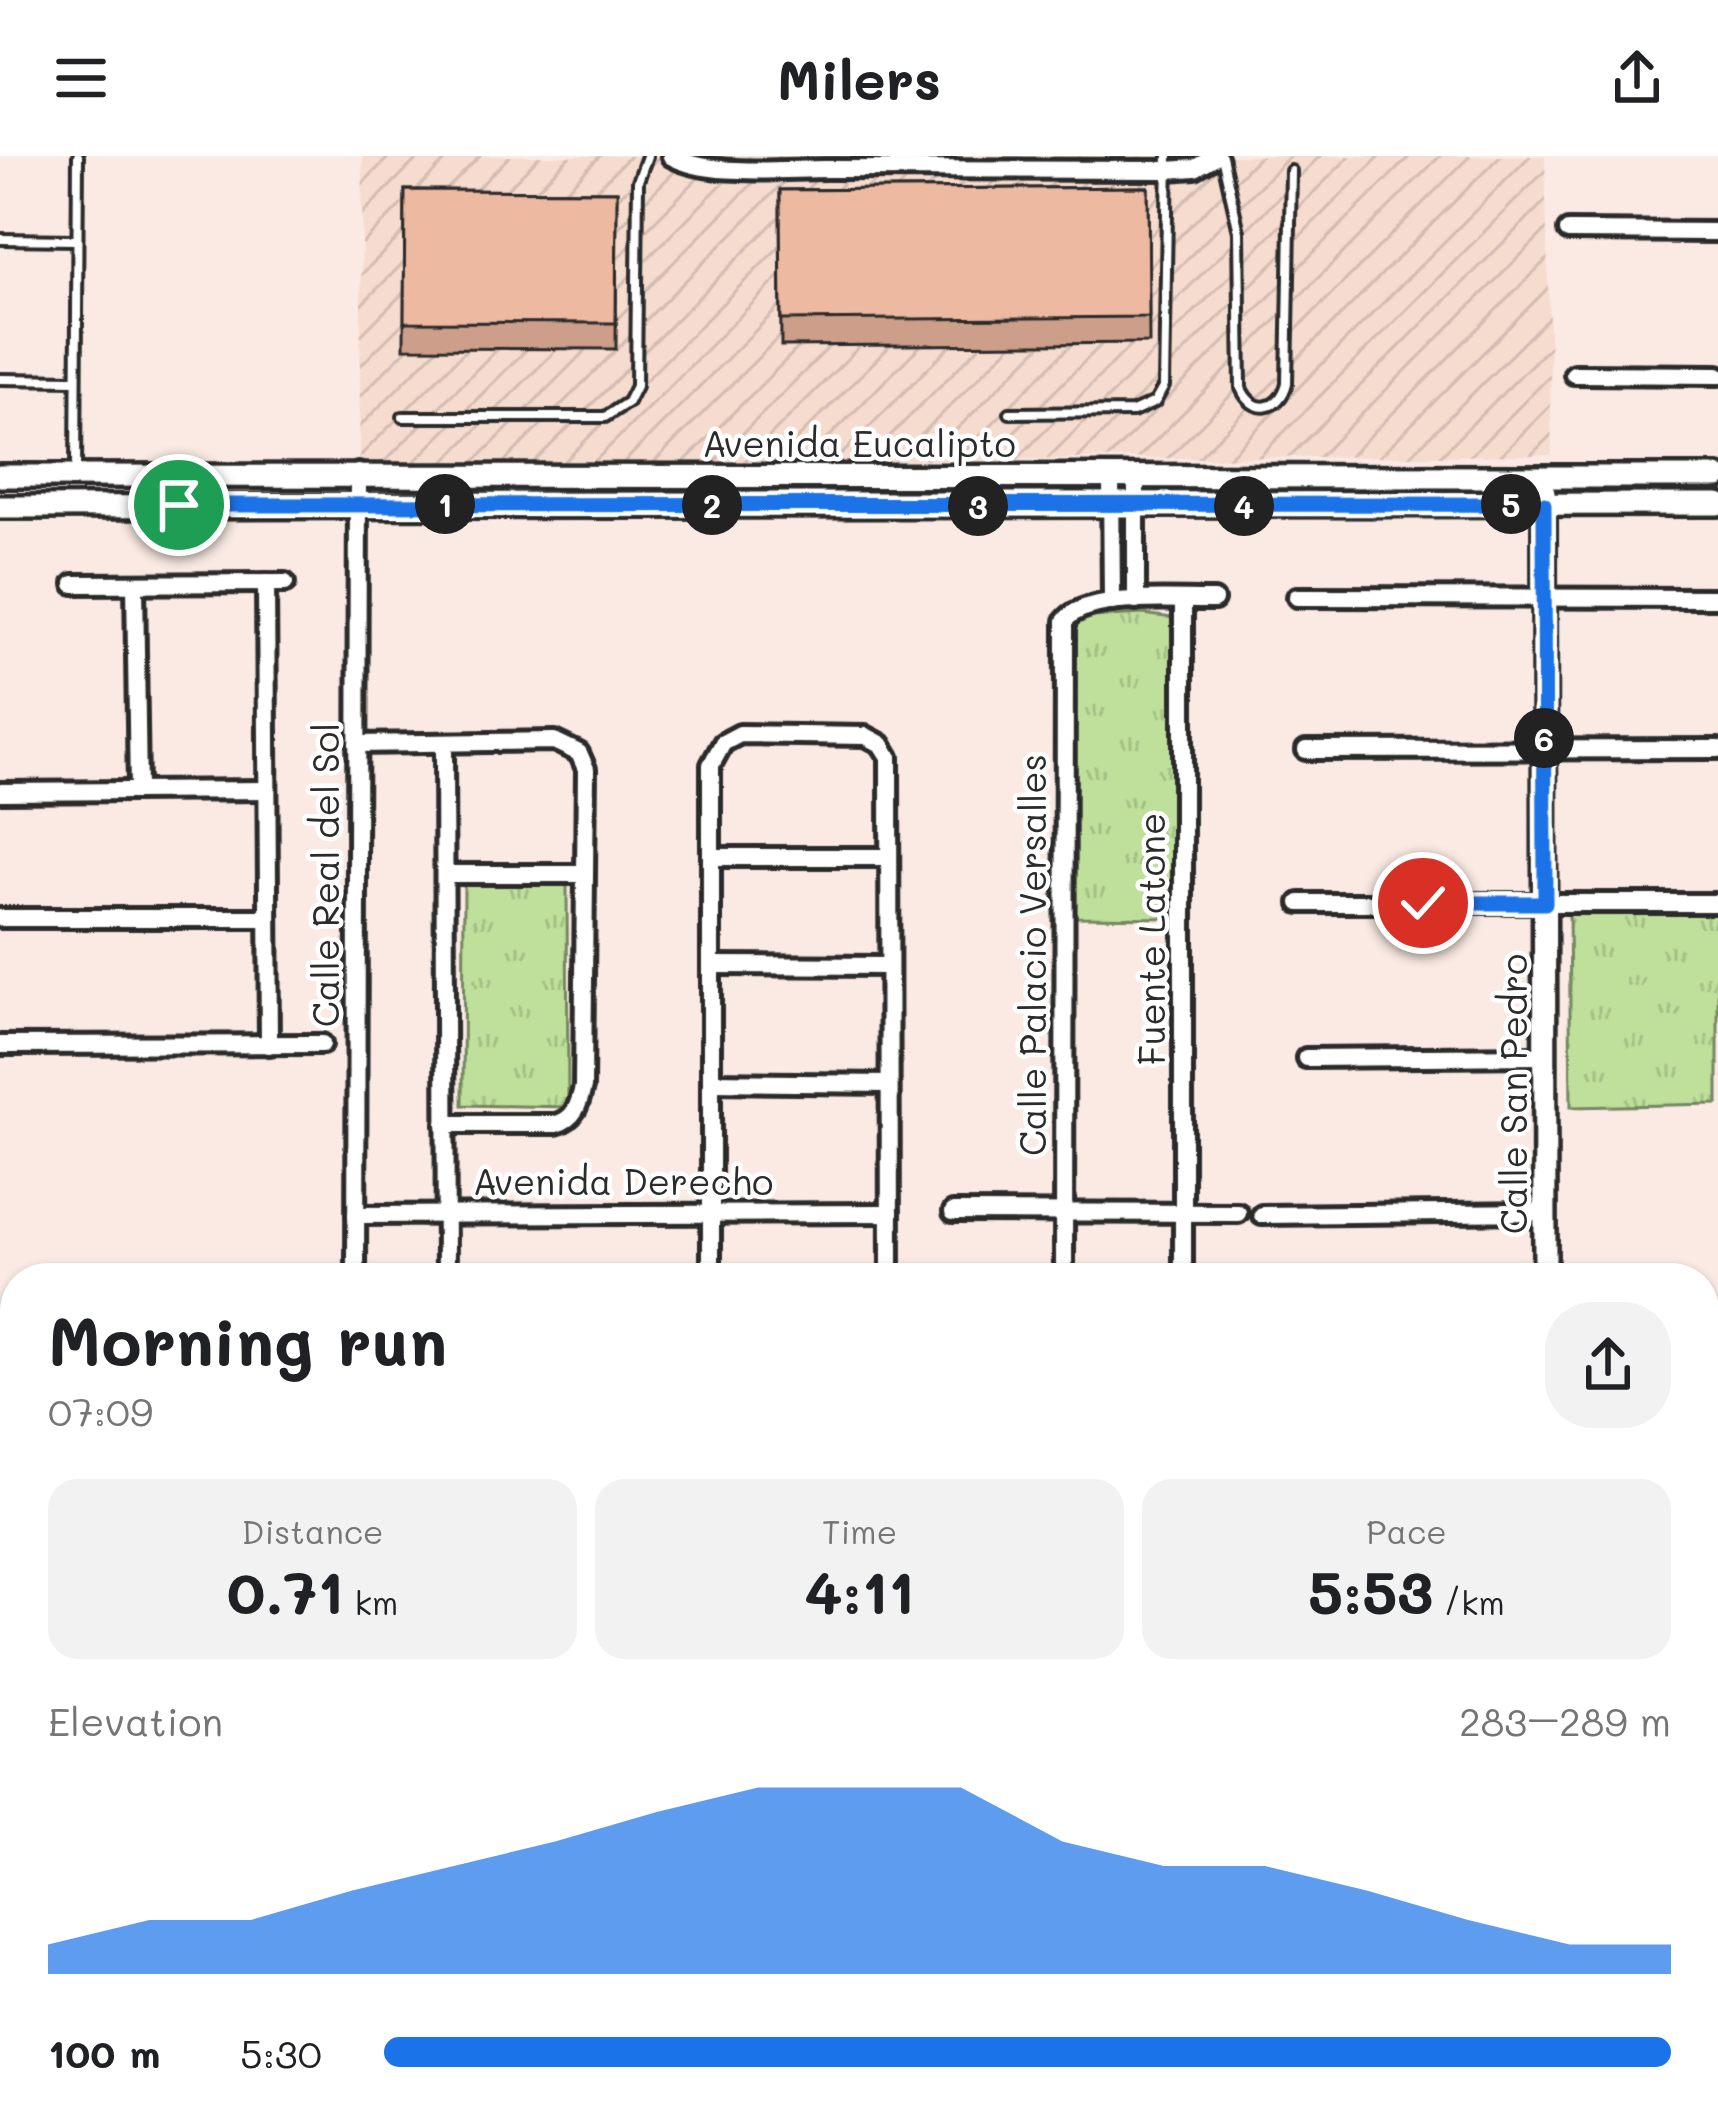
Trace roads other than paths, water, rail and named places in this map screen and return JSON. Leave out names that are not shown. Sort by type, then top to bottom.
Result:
[{"type":"street","points":[[670,156],[683,163],[722,168],[934,163],[1168,163],[1195,168],[1219,156]]},
{"type":"street","points":[[1568,231],[1718,232]]},
{"type":"street","points":[[1574,374],[1718,375]]},
{"type":"street","name":"Calle Real del Sol","points":[[356,1263],[358,473]]},
{"type":"street","name":"Avenida Eucalipto","points":[[0,476],[1718,477]]},
{"type":"street","points":[[1111,477],[1112,602],[1214,600]]},
{"type":"street","points":[[1136,478],[1136,602]]},
{"type":"street","name":"Calle San Pedro","points":[[1544,479],[1545,1263]]},
{"type":"street","name":"Avenida Eucalipto","points":[[0,507],[1718,504]]},
{"type":"street","points":[[266,583],[269,1045]]},
{"type":"street","points":[[74,584],[286,583]]},
{"type":"street","points":[[135,584],[138,790]]},
{"type":"street","points":[[1297,597],[1718,598]]},
{"type":"street","name":"Fuente Latone","points":[[1183,601],[1183,1263]]},
{"type":"street","name":"Calle Palacio Versalles","points":[[1064,1263],[1063,631],[1076,608],[1112,602]]},
{"type":"street","points":[[711,1263],[711,765],[723,743],[740,734],[866,736],[881,744],[889,758],[890,1263]]},
{"type":"street","points":[[357,744],[554,741],[579,753],[586,769],[583,1087],[579,1104],[572,1115],[556,1124],[445,1124]]},
{"type":"street","points":[[444,744],[446,1263]]},
{"type":"street","points":[[1306,750],[1718,749]]},
{"type":"street","points":[[0,792],[268,790]]},
{"type":"street","points":[[711,857],[890,857]]},
{"type":"street","points":[[445,874],[582,874]]},
{"type":"street","points":[[1300,903],[1718,903]]},
{"type":"street","points":[[0,918],[268,918]]},
{"type":"street","points":[[711,965],[890,966]]},
{"type":"street","points":[[0,1045],[322,1044]]},
{"type":"street","points":[[1306,1058],[1545,1056]]},
{"type":"street","points":[[711,1082],[890,1084]]},
{"type":"street","points":[[953,1212],[1238,1213]]},
{"type":"street","points":[[1262,1214],[1545,1212]]},
{"type":"street","name":"Avenida Derecho","points":[[356,1215],[890,1213]]},
{"type":"lane","points":[[76,475],[78,156]]},
{"type":"lane","points":[[404,417],[605,417],[628,402],[636,386],[638,181],[647,156]]},
{"type":"lane","points":[[1219,156],[1239,232],[1241,388],[1246,401],[1257,408],[1270,408],[1284,396],[1287,383],[1291,171]]},
{"type":"lane","points":[[1010,413],[1133,412],[1155,402],[1164,386],[1168,163]]},
{"type":"lane","points":[[0,239],[77,240]]},
{"type":"lane","points":[[0,379],[76,380]]}]
